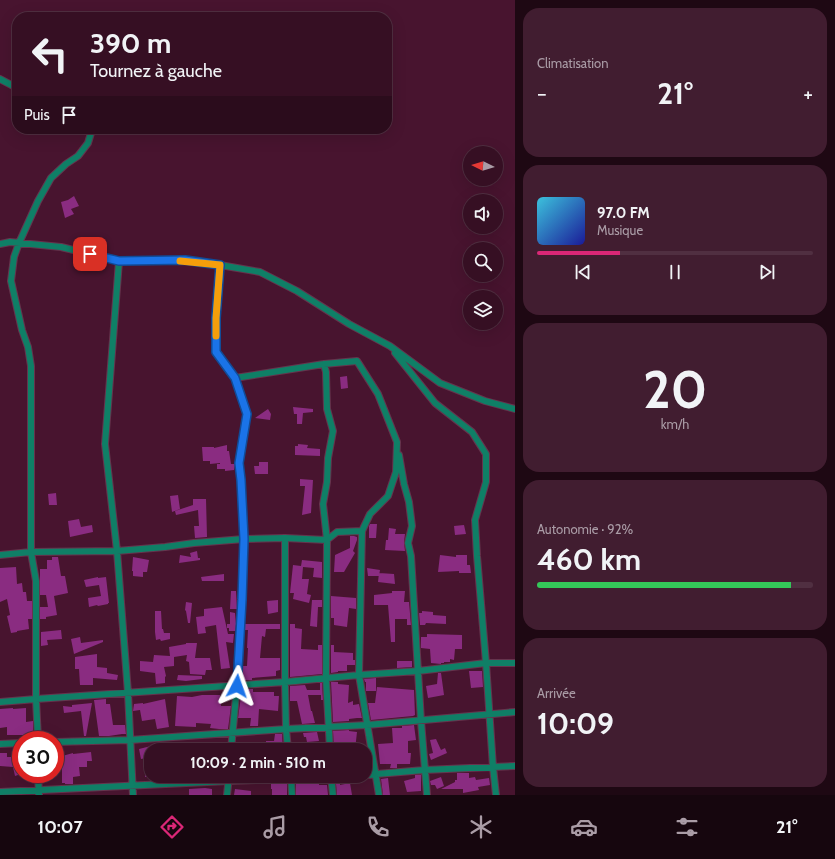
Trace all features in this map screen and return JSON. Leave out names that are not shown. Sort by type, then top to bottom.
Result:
[{"type":"street","points":[[0,79],[12,85]]},
{"type":"street","points":[[38,731],[36,699],[36,581],[31,552],[31,366],[28,347],[22,330],[12,281],[14,257],[38,201],[51,178],[66,164],[78,156],[88,143],[91,134]]},
{"type":"street","points":[[0,244],[10,242],[61,247],[119,261],[185,260],[260,272],[297,291],[349,324],[390,346],[440,383],[485,401],[515,409]]},
{"type":"street","points":[[119,261],[105,444],[117,551],[128,693],[133,795]]},
{"type":"street","points":[[220,265],[216,318],[216,352],[235,378],[247,414],[239,463],[244,539],[237,686],[232,743]]},
{"type":"street","points":[[390,346],[435,403],[472,432],[486,454],[486,482],[476,520],[477,556],[496,795]]},
{"type":"street","points":[[235,378],[324,364],[357,361],[378,394],[397,442],[404,484],[409,502],[412,526],[408,543],[411,556],[424,770],[427,795]]},
{"type":"street","points":[[324,364],[326,372],[327,409],[333,431],[328,458],[324,504],[327,540],[326,678],[330,743]]},
{"type":"street","points":[[379,795],[359,675],[362,531],[370,514],[388,496],[396,472],[397,442]]},
{"type":"street","points":[[0,555],[31,552],[117,551],[244,539],[285,538],[327,540],[337,532],[362,531]]},
{"type":"street","points":[[285,538],[285,682],[287,743]]},
{"type":"street","points":[[0,702],[237,686],[418,671],[486,663],[515,663]]},
{"type":"street","points":[[64,742],[130,740],[233,732],[367,725],[515,712]]},
{"type":"street","points":[[0,744],[12,743]]},
{"type":"street","points":[[372,775],[424,770],[515,766]]},
{"type":"street","points":[[38,783],[39,793]]},
{"type":"street","points":[[0,792],[39,793],[160,783]]},
{"type":"street","points":[[227,795],[228,783]]},
{"type":"street","points":[[291,783],[292,795]]},
{"type":"street","points":[[332,783],[333,795]]},
{"type":"building","points":[[74,196],[79,206],[71,209],[74,214],[65,218],[61,202]]},
{"type":"building","points":[[347,376],[348,388],[341,389],[340,377]]},
{"type":"building","points":[[293,407],[313,409],[313,412],[303,413],[302,424],[297,424],[297,414],[294,414]]},
{"type":"building","points":[[268,409],[271,414],[270,420],[255,418]]},
{"type":"building","points":[[298,444],[308,445],[307,448],[320,449],[320,456],[295,455],[295,446],[298,446]]},
{"type":"building","points":[[227,445],[227,451],[229,451],[231,464],[235,464],[234,470],[225,471],[225,469],[217,469],[217,464],[220,463],[210,464],[210,461],[203,461],[202,447],[214,448]]},
{"type":"building","points":[[259,462],[268,462],[268,474],[255,474],[254,466],[259,466]]},
{"type":"building","points":[[300,479],[313,480],[311,513],[302,515],[305,486],[300,486]]},
{"type":"building","points":[[56,493],[57,505],[49,505],[48,494]]},
{"type":"building","points":[[178,495],[180,509],[172,512],[170,496]]},
{"type":"building","points":[[193,499],[206,499],[207,537],[195,538],[194,526],[199,526],[198,510],[176,515],[175,511],[193,505]]},
{"type":"building","points":[[79,519],[81,527],[92,525],[93,532],[70,537],[68,521]]},
{"type":"building","points":[[370,524],[377,524],[376,538],[369,538]]},
{"type":"building","points":[[464,525],[466,534],[455,535],[454,526]]},
{"type":"building","points":[[389,528],[396,529],[395,534],[405,534],[405,551],[385,550]]},
{"type":"building","points":[[350,536],[357,537],[353,551],[355,553],[344,572],[334,572],[335,555],[350,548]]},
{"type":"building","points":[[197,551],[198,558],[200,558],[200,560],[179,563],[180,555],[191,557],[190,553]]},
{"type":"building","points":[[440,555],[456,557],[456,555],[467,555],[467,565],[470,565],[471,573],[459,573],[459,571],[438,572]]},
{"type":"building","points":[[52,557],[58,557],[61,576],[65,576],[68,593],[54,596],[57,615],[46,617],[46,619],[40,619],[40,607],[48,607],[46,595],[40,595],[40,569],[47,569],[47,560],[52,560]]},
{"type":"building","points":[[133,557],[149,560],[147,572],[143,572],[143,577],[133,576]]},
{"type":"building","points":[[302,560],[322,562],[322,578],[313,577],[314,568],[303,567],[302,579],[309,579],[307,594],[311,595],[309,603],[293,599],[294,593],[290,593],[293,565],[301,566]]},
{"type":"building","points":[[16,567],[17,584],[22,583],[23,592],[26,592],[27,601],[32,601],[32,619],[28,619],[29,629],[11,633],[7,616],[10,615],[7,599],[0,602],[0,568]]},
{"type":"building","points":[[367,568],[380,570],[379,576],[368,576]]},
{"type":"building","points":[[379,573],[394,574],[395,584],[378,582]]},
{"type":"building","points":[[224,574],[224,581],[202,581],[201,577]]},
{"type":"building","points":[[106,577],[109,603],[89,607],[88,598],[101,596],[99,585],[86,587],[84,580]]},
{"type":"building","points":[[231,591],[236,591],[237,609],[230,609]]},
{"type":"building","points":[[392,591],[405,591],[404,602],[409,602],[411,625],[407,625],[407,619],[395,619],[395,642],[391,642],[388,605],[374,605],[374,595],[392,593]]},
{"type":"building","points":[[331,596],[356,598],[356,609],[349,608],[347,627],[334,625],[334,618],[331,618]]},
{"type":"building","points":[[278,600],[278,612],[268,614],[267,601]]},
{"type":"building","points":[[312,600],[322,600],[322,607],[318,607],[317,627],[310,626]]},
{"type":"building","points":[[186,602],[192,603],[190,623],[188,623],[185,610]]},
{"type":"building","points":[[222,607],[228,634],[234,634],[233,643],[226,642],[230,668],[221,669],[216,625],[205,627],[206,633],[198,634],[196,617],[204,616],[204,609]]},
{"type":"building","points":[[155,611],[161,611],[162,629],[164,633],[170,633],[170,639],[161,641],[160,639],[156,640]]},
{"type":"building","points":[[422,611],[433,612],[433,615],[446,616],[446,624],[426,623],[425,625],[420,625],[419,613],[422,613]]},
{"type":"building","points":[[230,612],[235,613],[235,631],[229,631],[229,628],[227,628],[227,624],[230,624]]},
{"type":"building","points":[[245,624],[280,624],[280,629],[266,629],[265,637],[262,636],[260,658],[280,658],[280,670],[276,671],[276,676],[242,680],[243,666],[247,666],[248,648],[248,630],[245,630]]},
{"type":"building","points":[[290,624],[295,624],[295,628],[302,629],[301,649],[318,650],[318,645],[322,645],[322,674],[290,677]]},
{"type":"building","points":[[61,630],[62,639],[47,640],[48,645],[41,646],[41,632]]},
{"type":"building","points":[[427,634],[462,635],[462,649],[455,649],[454,660],[450,659],[450,662],[444,662],[441,664],[431,663],[430,649],[421,648],[421,637],[427,637]]},
{"type":"building","points":[[80,637],[81,643],[103,640],[103,642],[74,654],[71,639]]},
{"type":"building","points":[[186,643],[197,643],[195,658],[210,658],[212,670],[206,670],[205,675],[190,674],[189,662],[186,661],[187,655],[174,657],[174,666],[164,667],[166,676],[165,683],[156,684],[155,673],[140,671],[140,661],[153,662],[154,655],[170,656],[169,647]]},
{"type":"building","points":[[331,645],[334,645],[334,652],[353,653],[355,665],[347,665],[347,671],[331,673]]},
{"type":"building","points":[[97,654],[97,667],[107,668],[107,673],[118,675],[117,680],[93,678],[93,685],[80,685],[79,669],[75,669],[75,657]]},
{"type":"building","points":[[397,661],[412,661],[412,667],[397,668]]},
{"type":"building","points":[[469,671],[482,671],[483,687],[471,688]]},
{"type":"building","points":[[438,673],[441,673],[444,695],[428,698],[426,686],[437,684]]},
{"type":"building","points":[[178,675],[202,676],[202,679],[186,681],[177,680]]},
{"type":"building","points":[[376,678],[376,691],[366,691],[366,682],[364,679]]},
{"type":"building","points":[[331,682],[349,685],[348,703],[353,701],[353,705],[359,704],[362,718],[333,722]]},
{"type":"building","points":[[320,683],[322,683],[323,700],[321,700],[321,695],[308,695],[315,723],[302,724],[297,701],[290,701],[290,686],[305,685],[307,690],[320,690]]},
{"type":"building","points":[[377,687],[414,690],[415,715],[371,720],[368,703],[375,703]]},
{"type":"building","points":[[246,689],[253,689],[253,692],[274,692],[274,696],[279,696],[278,711],[259,709],[258,726],[250,726],[251,718],[238,718],[241,696],[245,697]]},
{"type":"building","points":[[202,695],[220,695],[221,706],[231,706],[228,729],[210,728],[211,724],[196,723],[196,727],[175,726],[177,696],[192,697]]},
{"type":"building","points":[[106,699],[106,704],[110,704],[113,725],[125,725],[126,734],[99,736],[94,700]]},
{"type":"building","points":[[165,699],[169,727],[157,729],[155,719],[142,721],[140,710],[133,711],[134,704],[143,704]]},
{"type":"building","points":[[92,703],[86,736],[84,736],[81,711],[64,713],[63,706],[72,707],[72,705]]},
{"type":"building","points":[[26,708],[26,722],[33,721],[33,731],[12,731],[12,735],[7,735],[7,727],[0,728],[0,709]]},
{"type":"building","points":[[414,725],[416,740],[408,741],[408,753],[411,753],[410,764],[397,764],[397,768],[390,768],[391,764],[380,764],[378,744],[393,743],[392,728],[402,728],[402,726]]},
{"type":"building","points":[[349,730],[357,732],[356,743],[334,743],[333,731]]},
{"type":"building","points":[[317,732],[319,741],[307,742],[303,733]]},
{"type":"building","points":[[275,734],[282,734],[283,743],[262,743],[266,741],[274,741]]},
{"type":"building","points":[[436,739],[441,750],[445,748],[447,753],[431,760],[429,754],[433,753],[430,740]]},
{"type":"building","points":[[144,748],[144,758],[141,759],[139,749]]},
{"type":"building","points":[[91,752],[92,761],[87,761],[87,767],[79,767],[80,776],[73,777],[73,784],[65,784],[64,756]]},
{"type":"building","points":[[0,753],[7,753],[7,757],[12,757],[12,767],[0,766]]},
{"type":"building","points":[[457,773],[469,773],[469,778],[475,777],[476,780],[489,778],[490,785],[478,787],[479,790],[463,793],[463,789],[441,789],[457,780]]},
{"type":"building","points":[[415,775],[421,775],[421,791],[407,792],[404,781],[415,778]]},
{"type":"building","points":[[441,777],[444,786],[437,789],[435,785],[431,785],[430,781]]},
{"type":"building","points":[[388,778],[390,795],[383,795],[381,779]]},
{"type":"building","points":[[287,783],[287,795],[272,795],[271,784]]},
{"type":"building","points":[[308,783],[327,785],[328,795],[296,795],[296,784]]},
{"type":"building","points":[[350,783],[352,795],[337,795],[336,784],[340,785]]},
{"type":"building","points":[[189,789],[212,789],[212,795],[189,795]]},
{"type":"building","points":[[235,789],[251,791],[251,795],[234,795]]},
{"type":"slow traffic","points":[[180,261],[185,260],[220,265],[216,336]]},
{"type":"route","points":[[90,254],[119,261],[185,260],[220,265],[216,318],[216,352],[235,378],[247,414],[239,463],[244,539],[237,686]]}]
